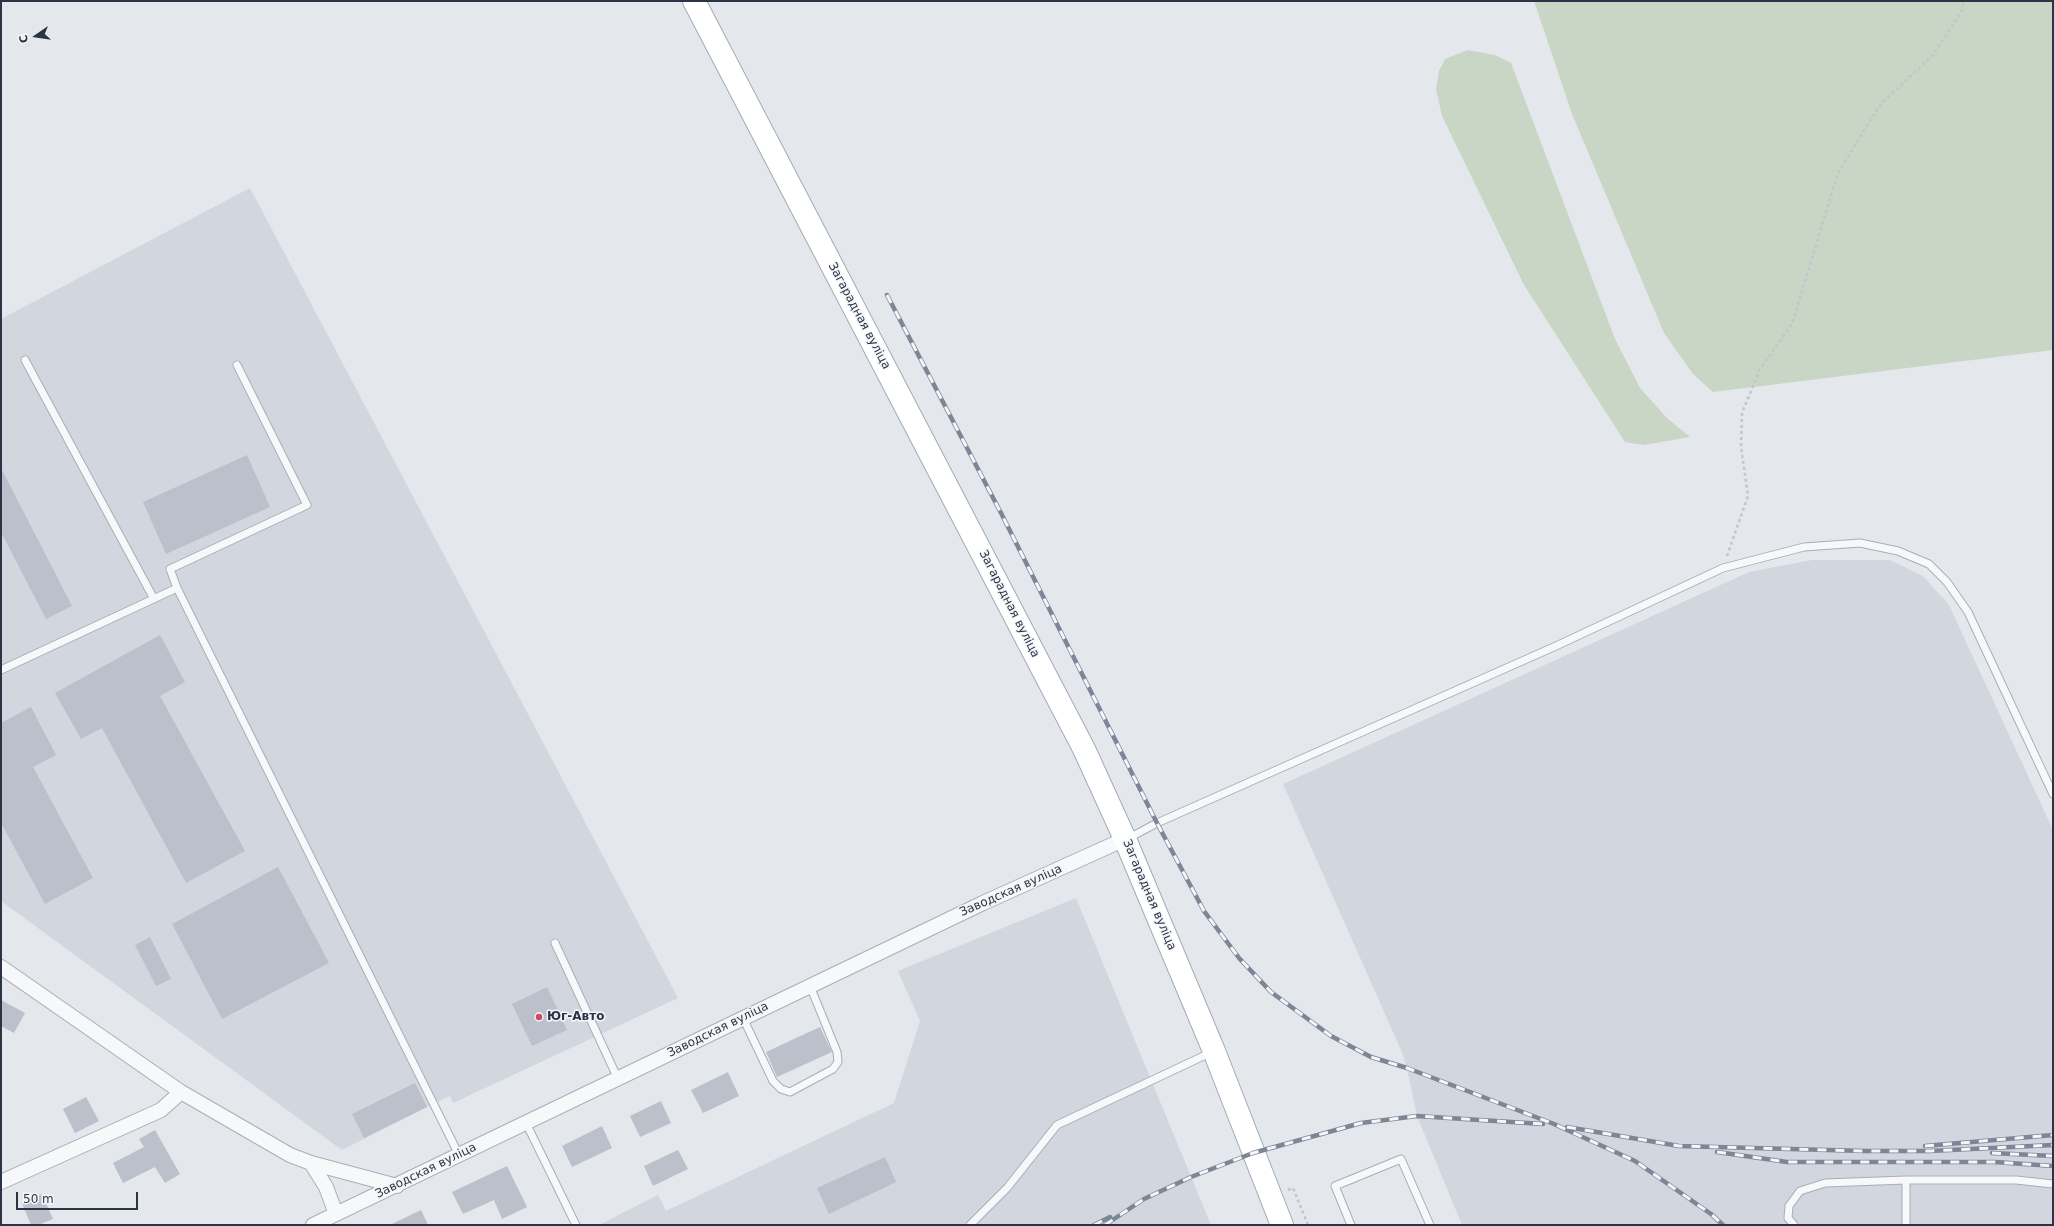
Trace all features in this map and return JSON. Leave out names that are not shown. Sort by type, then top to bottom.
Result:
[{"type":"main road","name":"Загарадная вуліца","points":[[694,1],[1084,749],[1125,840],[1214,1051],[1282,1225]]},
{"type":"street","name":"Заводская вуліца","points":[[313,1225],[397,1186],[526,1122],[983,903],[1125,840]]},
{"type":"street","points":[[1,967],[181,1092],[290,1155],[311,1163],[397,1186]]},
{"type":"street","points":[[1,1182],[161,1110],[181,1092]]},
{"type":"street","points":[[311,1163],[326,1187],[336,1214]]},
{"type":"lane","points":[[25,360],[154,599]]},
{"type":"lane","points":[[236,365],[307,505],[170,569],[177,588],[459,1155]]},
{"type":"lane","points":[[1125,840],[1157,823],[1548,649],[1723,568],[1804,547],[1860,543],[1898,551],[1929,564],[1947,582],[1968,612],[2053,794]]},
{"type":"lane","points":[[1,670],[177,588]]},
{"type":"lane","points":[[555,943],[618,1078]]},
{"type":"lane","points":[[743,1018],[773,1081],[781,1089],[790,1092],[833,1069],[838,1062],[837,1052],[810,986]]},
{"type":"lane","points":[[970,1225],[1007,1188],[1057,1125],[1214,1051]]},
{"type":"lane","points":[[526,1122],[576,1225]]},
{"type":"lane","points":[[1351,1225],[1335,1186],[1401,1159],[1430,1225]]},
{"type":"lane","points":[[1906,1180],[1906,1225]]},
{"type":"lane","points":[[1794,1225],[1788,1218],[1789,1206],[1800,1191],[1825,1183],[1906,1180],[2016,1180],[2053,1184]]},
{"type":"path","points":[[1723,568],[1748,496],[1741,447],[1742,413],[1760,369],[1792,324],[1838,173],[1880,105],[1933,55],[1963,9],[1963,1]]},
{"type":"shaded area","points":[[250,188],[678,998],[453,1103],[450,1096],[342,1150],[1,901],[1,319]]},
{"type":"shaded area","points":[[1812,560],[1890,560],[1923,576],[1949,605],[2053,830],[2053,1225],[1462,1225],[1417,1116],[1407,1068],[1401,1050],[1283,784],[1749,572]]},
{"type":"shaded area","points":[[1076,898],[1211,1225],[599,1225],[658,1195],[666,1211],[894,1103],[920,1021],[898,971]]},
{"type":"green space","points":[[1534,1],[2053,1],[2053,350],[1713,392],[1693,374],[1664,333],[1572,114]]},
{"type":"green space","points":[[1468,50],[1495,55],[1511,63],[1615,339],[1640,388],[1667,418],[1690,437],[1644,445],[1625,442],[1524,285],[1442,116],[1436,89],[1439,71],[1445,59]]},
{"type":"building","points":[[247,455],[270,507],[166,554],[143,502]]},
{"type":"building","points":[[1,468],[72,606],[46,619],[1,532]]},
{"type":"building","points":[[160,635],[185,682],[160,696],[245,851],[186,883],[102,728],[81,739],[55,693]]},
{"type":"building","points":[[31,707],[56,755],[33,767],[93,878],[45,904],[1,823],[1,723]]},
{"type":"building","points":[[278,867],[329,963],[222,1019],[172,924]]},
{"type":"building","points":[[150,937],[171,979],[156,986],[135,945]]},
{"type":"building","name":"Юг-Авто","points":[[547,987],[567,1030],[532,1046],[512,1004]]},
{"type":"building","points":[[1,1000],[25,1013],[14,1033],[1,1026]]},
{"type":"building","points":[[820,1027],[832,1052],[777,1077],[766,1052]]},
{"type":"building","points":[[728,1072],[739,1096],[703,1113],[691,1090]]},
{"type":"building","points":[[415,1083],[427,1107],[364,1138],[352,1114]]},
{"type":"building","points":[[86,1097],[99,1121],[75,1133],[63,1109]]},
{"type":"building","points":[[661,1101],[671,1123],[640,1137],[630,1116]]},
{"type":"building","points":[[602,1126],[612,1148],[572,1167],[562,1146]]},
{"type":"building","points":[[155,1130],[180,1174],[165,1183],[155,1167],[123,1183],[113,1163],[144,1147],[139,1139]]},
{"type":"building","points":[[678,1150],[688,1169],[653,1186],[644,1166]]},
{"type":"building","points":[[885,1157],[896,1182],[829,1214],[817,1188]]},
{"type":"building","points":[[507,1166],[527,1207],[502,1219],[494,1200],[463,1214],[452,1192]]},
{"type":"building","points":[[42,1194],[53,1219],[38,1225],[31,1225],[22,1203]]},
{"type":"building","points":[[421,1210],[428,1225],[390,1225]]},
{"type":"railway","points":[[887,295],[1001,513],[1157,823],[1204,911],[1239,958],[1271,992],[1331,1036],[1371,1057],[1407,1068],[1554,1124],[1635,1161],[1711,1214],[1723,1225]]},
{"type":"railway","points":[[1105,1225],[1144,1199],[1191,1177],[1253,1153],[1361,1123],[1417,1116],[1543,1124]]},
{"type":"railway","points":[[1567,1127],[1679,1146],[1865,1151],[1930,1151],[2053,1145]]},
{"type":"railway","points":[[1925,1146],[2053,1135]]},
{"type":"railway","points":[[1717,1152],[1787,1162],[1995,1162],[2053,1166]]},
{"type":"railway","points":[[1992,1153],[2053,1156]]},
{"type":"railway","points":[[1094,1225],[1110,1217]]},
{"type":"place","name":"Юг-Авто","points":[[539,1017]]}]
